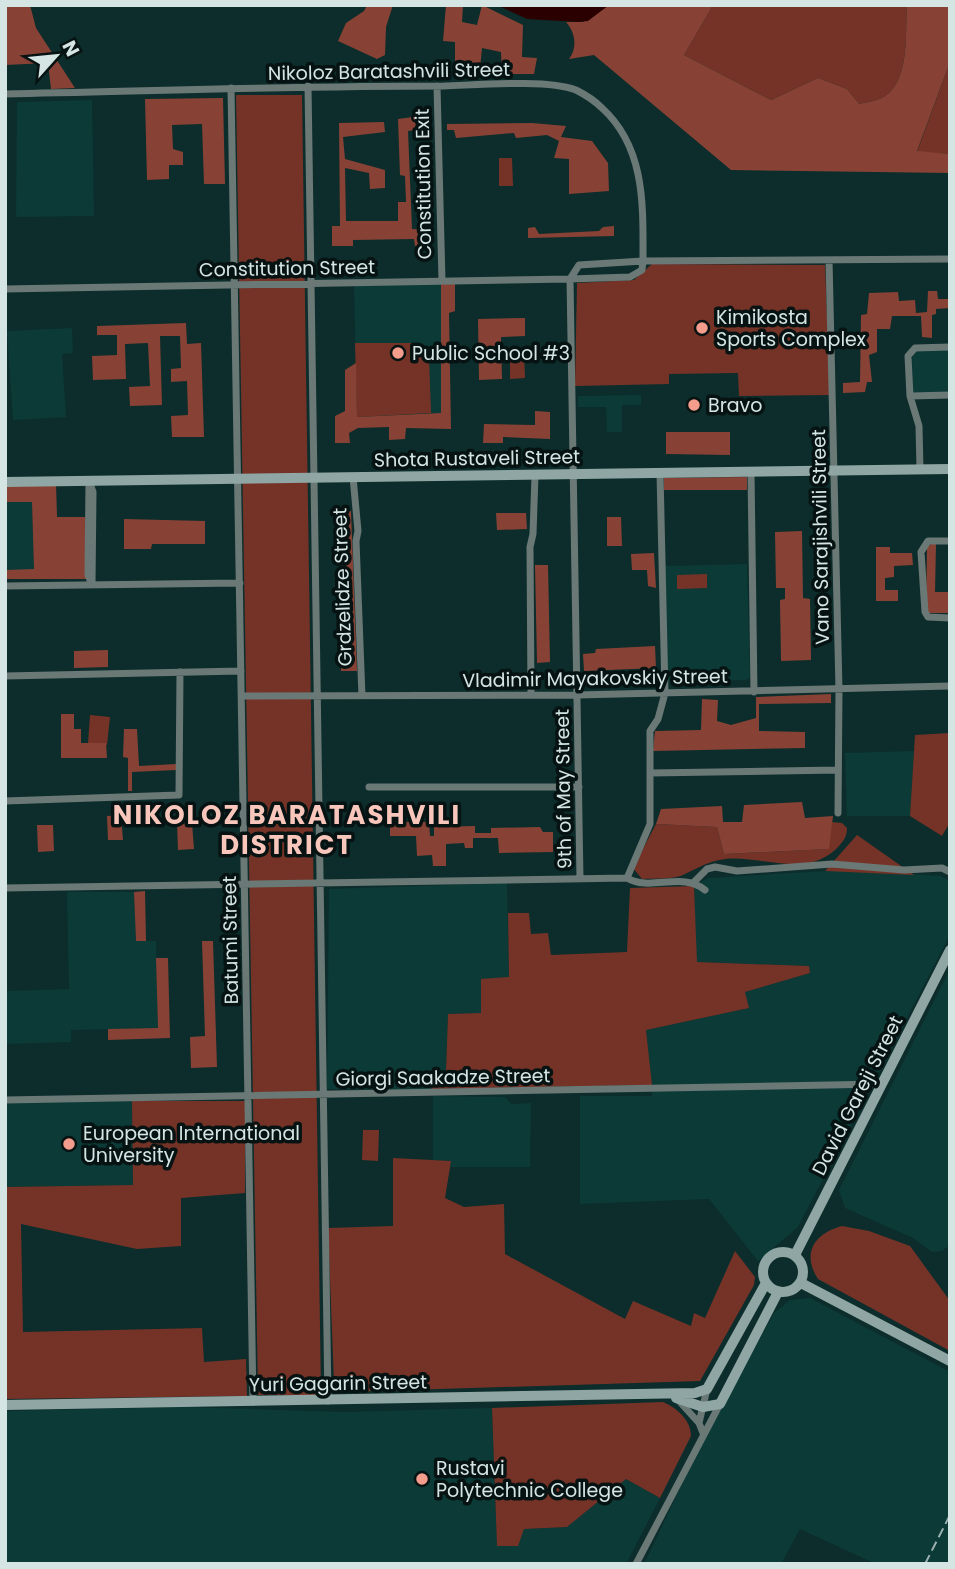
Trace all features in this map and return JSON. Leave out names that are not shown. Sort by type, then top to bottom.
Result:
[{"type":"street","name":"Nikoloz Baratashvili Street","points":[[5,94],[308,86],[528,85],[575,90],[601,107],[620,128],[636,159],[641,189],[643,261]]},
{"type":"street","points":[[308,86],[328,1401]]},
{"type":"street","name":"Constitution Exit","points":[[437,86],[442,281]]},
{"type":"street","name":"Batumi Street","points":[[231,89],[253,1402]]},
{"type":"street","name":"Constitution Street","points":[[570,279],[579,265],[643,261],[950,259]]},
{"type":"street","name":"Vano Sarajishvili Street","points":[[829,260],[839,690],[838,813]]},
{"type":"street","name":"Constitution Street","points":[[5,289],[630,277],[642,270],[643,261]]},
{"type":"street","name":"9th of May Street","points":[[570,279],[580,879]]},
{"type":"street","points":[[920,469],[919,426],[910,396],[908,356],[915,348],[950,347]]},
{"type":"street","points":[[910,396],[950,395]]},
{"type":"street","name":"Shota Rustaveli Street","points":[[5,482],[950,469]]},
{"type":"street","points":[[751,472],[754,692]]},
{"type":"street","points":[[626,878],[650,824],[650,732],[665,693],[660,473]]},
{"type":"street","points":[[531,695],[530,547],[535,475]]},
{"type":"street","name":"Grdzelidze Street","points":[[353,477],[358,531],[356,541],[362,696]]},
{"type":"street","points":[[89,481],[93,492],[90,534],[92,585]]},
{"type":"street","points":[[950,541],[928,541],[921,552],[925,612],[928,617],[950,618]]},
{"type":"street","points":[[5,586],[240,583]]},
{"type":"street","points":[[5,676],[241,671]]},
{"type":"street","points":[[5,801],[179,794],[180,673]]},
{"type":"street","name":"Vladimir Mayakovskiy Street","points":[[242,696],[577,695],[950,686]]},
{"type":"street","points":[[650,773],[838,770]]},
{"type":"street","points":[[369,787],[579,787]]},
{"type":"street","points":[[694,882],[707,869],[715,867],[737,871],[832,864],[904,870],[942,868],[950,872]]},
{"type":"street","points":[[5,888],[626,878],[635,883],[694,882],[705,890]]},
{"type":"street","name":"David Gareji Street","points":[[795,1255],[950,950]]},
{"type":"street","name":"Giorgi Saakadze Street","points":[[5,1100],[882,1084]]},
{"type":"street","points":[[783,1251],[795,1255],[803,1270],[800,1283],[789,1292],[779,1292],[766,1283],[762,1270],[769,1256],[783,1251]]},
{"type":"street","points":[[699,1423],[708,1389],[766,1283]]},
{"type":"street","points":[[800,1283],[950,1361]]},
{"type":"street","points":[[636,1564],[779,1292]]},
{"type":"street","name":"Yuri Gagarin Street","points":[[5,1405],[670,1396],[708,1389]]},
{"type":"street","points":[[670,1396],[687,1407],[703,1433]]},
{"type":"street","name":"Yuri Gagarin Street","points":[[670,1396],[703,1407],[722,1400]]},
{"type":"shaded area","points":[[5,5],[30,5],[36,28],[75,88],[51,89],[48,63],[5,65]]},
{"type":"shaded area","points":[[367,5],[393,5],[386,27],[385,55],[377,59],[338,41],[346,23],[364,11]]},
{"type":"shaded area","points":[[446,5],[463,5],[462,22],[477,25],[482,5],[523,25],[522,57],[537,58],[534,74],[502,74],[501,52],[482,48],[480,69],[455,66],[455,42],[443,41]]},
{"type":"shaded area","points":[[497,5],[609,5],[588,21],[578,22],[527,19]]},
{"type":"shaded area","points":[[609,5],[713,5],[684,55],[771,100],[818,78],[847,89],[859,104],[885,96],[899,79],[905,55],[907,7],[891,5],[950,5],[950,62],[917,151],[950,154],[950,173],[731,170],[594,55],[569,59],[574,50],[574,40],[572,30],[566,22],[583,22]]},
{"type":"shaded area","points":[[713,5],[907,6],[905,55],[899,79],[885,96],[859,104],[847,89],[818,78],[771,100],[684,55]]},
{"type":"shaded area","points":[[950,62],[950,154],[917,152]]},
{"type":"shaded area","points":[[236,95],[302,95],[321,1395],[258,1395]]},
{"type":"shaded area","points":[[223,98],[225,184],[204,184],[202,124],[172,125],[173,149],[183,152],[183,165],[169,165],[169,179],[147,180],[145,99]]},
{"type":"shaded area","points":[[92,100],[94,216],[16,217],[17,102]]},
{"type":"shaded area","points":[[420,116],[421,129],[408,131],[412,229],[431,230],[432,246],[415,246],[414,239],[353,240],[353,246],[332,246],[332,226],[340,226],[339,123],[384,122],[385,132],[343,137],[345,159],[385,170],[385,188],[370,189],[369,173],[345,168],[346,221],[398,221],[398,202],[406,202],[405,176],[400,175],[398,119]]},
{"type":"shaded area","points":[[532,123],[566,126],[561,137],[592,141],[608,163],[609,191],[569,194],[569,159],[554,158],[559,141],[547,135],[516,138],[514,133],[456,138],[454,130],[447,130],[447,124]]},
{"type":"shaded area","points":[[499,158],[512,158],[513,186],[499,186]]},
{"type":"shaded area","points":[[614,226],[614,236],[528,238],[528,228],[535,227],[539,234],[599,231],[603,227]]},
{"type":"shaded area","name":"Kimikosta Sports Complex","points":[[652,264],[825,265],[830,395],[739,396],[738,373],[669,374],[669,384],[575,386],[577,283],[634,280]]},
{"type":"shaded area","name":"Public School #3","points":[[441,284],[441,413],[357,417],[354,285]]},
{"type":"shaded area","points":[[441,284],[455,284],[455,311],[449,313],[451,429],[406,428],[405,439],[389,440],[389,427],[358,428],[349,433],[350,443],[335,443],[335,416],[345,411],[345,370],[356,363],[357,417],[441,413]]},
{"type":"shaded area","points":[[928,291],[937,291],[938,299],[950,299],[950,308],[936,309],[936,314],[932,315],[932,338],[922,337],[921,316],[892,316],[890,329],[877,329],[877,352],[869,355],[872,382],[867,382],[865,392],[843,393],[843,383],[860,382],[861,315],[867,314],[869,293],[898,292],[899,301],[915,300],[916,313],[927,312]]},
{"type":"shaded area","points":[[525,318],[525,336],[501,337],[502,379],[479,380],[478,319]]},
{"type":"shaded area","points":[[186,323],[187,344],[201,343],[204,437],[172,437],[171,416],[188,415],[187,381],[171,382],[171,369],[181,368],[180,336],[160,336],[162,405],[130,406],[129,387],[150,386],[148,343],[125,344],[126,379],[93,380],[92,356],[117,355],[117,335],[97,335],[97,326]]},
{"type":"shaded area","points":[[72,328],[73,353],[62,354],[66,417],[13,420],[7,331]]},
{"type":"shaded area","points":[[355,343],[411,343],[411,357],[429,357],[431,413],[357,417]]},
{"type":"shaded area","points":[[950,350],[950,393],[913,392],[912,358],[917,351]]},
{"type":"shaded area","points":[[524,351],[525,378],[510,379],[510,352]]},
{"type":"shaded area","points":[[641,395],[641,405],[622,405],[622,432],[607,432],[606,407],[578,407],[578,396]]},
{"type":"shaded area","points":[[535,411],[550,412],[550,439],[503,437],[503,443],[483,443],[484,424],[535,425]]},
{"type":"shaded area","points":[[666,432],[730,432],[730,455],[666,454]]},
{"type":"shaded area","points":[[747,477],[747,490],[664,490],[664,478]]},
{"type":"shaded area","points":[[56,483],[57,517],[85,517],[86,579],[5,579],[5,570],[34,569],[32,502],[5,502],[5,484]]},
{"type":"shaded area","points":[[32,501],[34,570],[5,570],[5,502]]},
{"type":"shaded area","points":[[338,511],[351,511],[357,671],[341,671],[340,645],[349,644],[344,527],[338,527]]},
{"type":"shaded area","points":[[496,513],[526,513],[527,529],[497,530]]},
{"type":"shaded area","points":[[607,517],[621,517],[622,546],[607,546]]},
{"type":"shaded area","points":[[124,519],[205,521],[205,544],[152,544],[151,549],[124,549]]},
{"type":"shaded area","points":[[802,531],[803,598],[810,599],[811,660],[781,661],[780,600],[785,599],[785,588],[776,588],[775,532]]},
{"type":"shaded area","points":[[936,544],[935,592],[950,592],[950,613],[929,613],[926,608],[927,548]]},
{"type":"shaded area","points":[[876,547],[890,547],[890,553],[912,553],[913,565],[894,566],[894,577],[885,578],[885,590],[898,590],[898,601],[876,601]]},
{"type":"shaded area","points":[[654,553],[656,588],[648,586],[647,570],[632,570],[631,554]]},
{"type":"shaded area","points":[[747,564],[750,678],[669,682],[666,677],[665,566]]},
{"type":"shaded area","points":[[535,565],[548,565],[550,662],[537,663]]},
{"type":"shaded area","points":[[707,574],[707,588],[677,589],[677,575]]},
{"type":"shaded area","points":[[655,646],[656,668],[584,671],[583,654],[595,653],[596,649]]},
{"type":"shaded area","points":[[108,650],[108,667],[74,668],[74,651]]},
{"type":"shaded area","points":[[831,694],[831,703],[759,704],[759,731],[805,732],[805,748],[653,751],[655,731],[701,730],[702,699],[718,700],[717,721],[731,725],[756,718],[756,697]]},
{"type":"shaded area","points":[[61,714],[74,714],[74,729],[81,729],[81,743],[106,743],[107,758],[61,758]]},
{"type":"shaded area","points":[[90,715],[110,717],[107,745],[88,743]]},
{"type":"shaded area","points":[[124,729],[137,729],[139,766],[176,764],[176,770],[132,772],[132,791],[128,791],[128,758],[123,757]]},
{"type":"shaded area","points":[[950,733],[950,822],[942,836],[910,816],[915,735]]},
{"type":"shaded area","points":[[914,751],[910,816],[847,816],[845,753]]},
{"type":"shaded area","points":[[802,802],[805,818],[833,816],[829,849],[724,854],[717,827],[656,824],[661,809],[722,806],[723,822],[742,822],[744,805]]},
{"type":"shaded area","points":[[121,815],[123,840],[108,840],[107,816]]},
{"type":"shaded area","points":[[390,822],[429,822],[430,836],[434,836],[434,827],[475,826],[475,833],[491,833],[491,828],[540,827],[543,832],[553,832],[553,852],[499,853],[498,838],[473,838],[473,848],[465,848],[464,843],[446,844],[446,866],[433,866],[432,855],[417,856],[416,836],[390,836]]},
{"type":"shaded area","points":[[832,822],[842,823],[847,828],[844,840],[835,850],[810,863],[725,859],[680,876],[658,879],[642,879],[633,868],[656,824],[717,827],[724,854],[828,849]]},
{"type":"shaded area","points":[[192,823],[194,849],[178,850],[177,824]]},
{"type":"shaded area","points":[[37,825],[53,825],[54,851],[38,852]]},
{"type":"shaded area","points":[[857,835],[914,875],[825,871]]},
{"type":"shaded area","points":[[843,870],[941,876],[950,881],[950,935],[798,1227],[758,1261],[709,1199],[580,1204],[580,1096],[652,1096],[646,1030],[749,1008],[745,992],[810,973],[808,966],[696,962],[694,886],[708,878]]},
{"type":"shaded area","points":[[507,883],[509,977],[482,1013],[448,1014],[446,1072],[431,1089],[327,1089],[329,889]]},
{"type":"shaded area","points":[[694,886],[697,962],[809,966],[810,973],[745,992],[749,1008],[646,1030],[652,1085],[431,1089],[446,1072],[448,1014],[481,1013],[481,979],[509,977],[508,913],[529,913],[531,934],[548,933],[551,955],[627,952],[630,888]]},
{"type":"shaded area","points":[[145,891],[146,941],[136,941],[134,892]]},
{"type":"shaded area","points":[[67,892],[134,892],[136,941],[156,941],[158,1028],[71,1030],[71,1042],[5,1044],[5,991],[69,989]]},
{"type":"shaded area","points":[[202,941],[213,941],[217,1067],[191,1068],[190,1037],[205,1036]]},
{"type":"shaded area","points":[[156,958],[168,958],[170,1038],[108,1040],[108,1029],[158,1028]]},
{"type":"shaded area","points":[[950,969],[950,1245],[942,1251],[932,1252],[913,1238],[845,1208],[839,1190]]},
{"type":"shaded area","points":[[433,1096],[505,1097],[511,1104],[531,1103],[530,1167],[450,1167],[451,1161],[433,1160]]},
{"type":"shaded area","name":"European International University","points":[[132,1101],[133,1185],[5,1187],[5,1103]]},
{"type":"shaded area","points":[[132,1101],[245,1101],[245,1193],[181,1198],[181,1246],[137,1249],[21,1224],[23,1332],[202,1328],[204,1362],[246,1359],[247,1396],[5,1399],[5,1187],[133,1185]]},
{"type":"shaded area","points":[[363,1130],[379,1130],[378,1161],[362,1160]]},
{"type":"shaded area","points":[[393,1158],[451,1161],[445,1198],[464,1207],[504,1204],[505,1254],[625,1319],[633,1301],[691,1326],[694,1313],[705,1318],[735,1251],[755,1277],[754,1285],[700,1381],[344,1392],[334,1383],[328,1228],[393,1226]]},
{"type":"shaded area","points":[[842,1226],[869,1231],[910,1246],[950,1301],[950,1351],[818,1279],[811,1261],[814,1245],[824,1234]]},
{"type":"shaded area","points":[[810,1298],[950,1372],[950,1564],[876,1564],[800,1529],[781,1564],[644,1564],[696,1455],[774,1313],[790,1300]]},
{"type":"shaded area","points":[[663,1402],[682,1415],[689,1425],[691,1436],[660,1498],[626,1479],[567,1527],[524,1529],[518,1546],[497,1546],[492,1408]]},
{"type":"shaded area","points":[[185,1407],[345,1412],[492,1408],[497,1546],[524,1529],[567,1527],[626,1479],[660,1498],[626,1564],[5,1564],[5,1411]]},
{"type":"railway","points":[[925,1564],[950,1515]]},
{"type":"place","name":"Kimikosta Sports Complex","points":[[702,328]]},
{"type":"place","name":"Public School #3","points":[[398,353]]},
{"type":"place","name":"Bravo","points":[[694,405]]},
{"type":"place","name":"European International University","points":[[69,1144]]},
{"type":"place","name":"Rustavi Polytechnic College","points":[[422,1479]]},
{"type":"district","name":"NIKOLOZ BARATASHVILI DISTRICT","points":[[287,830]]}]
